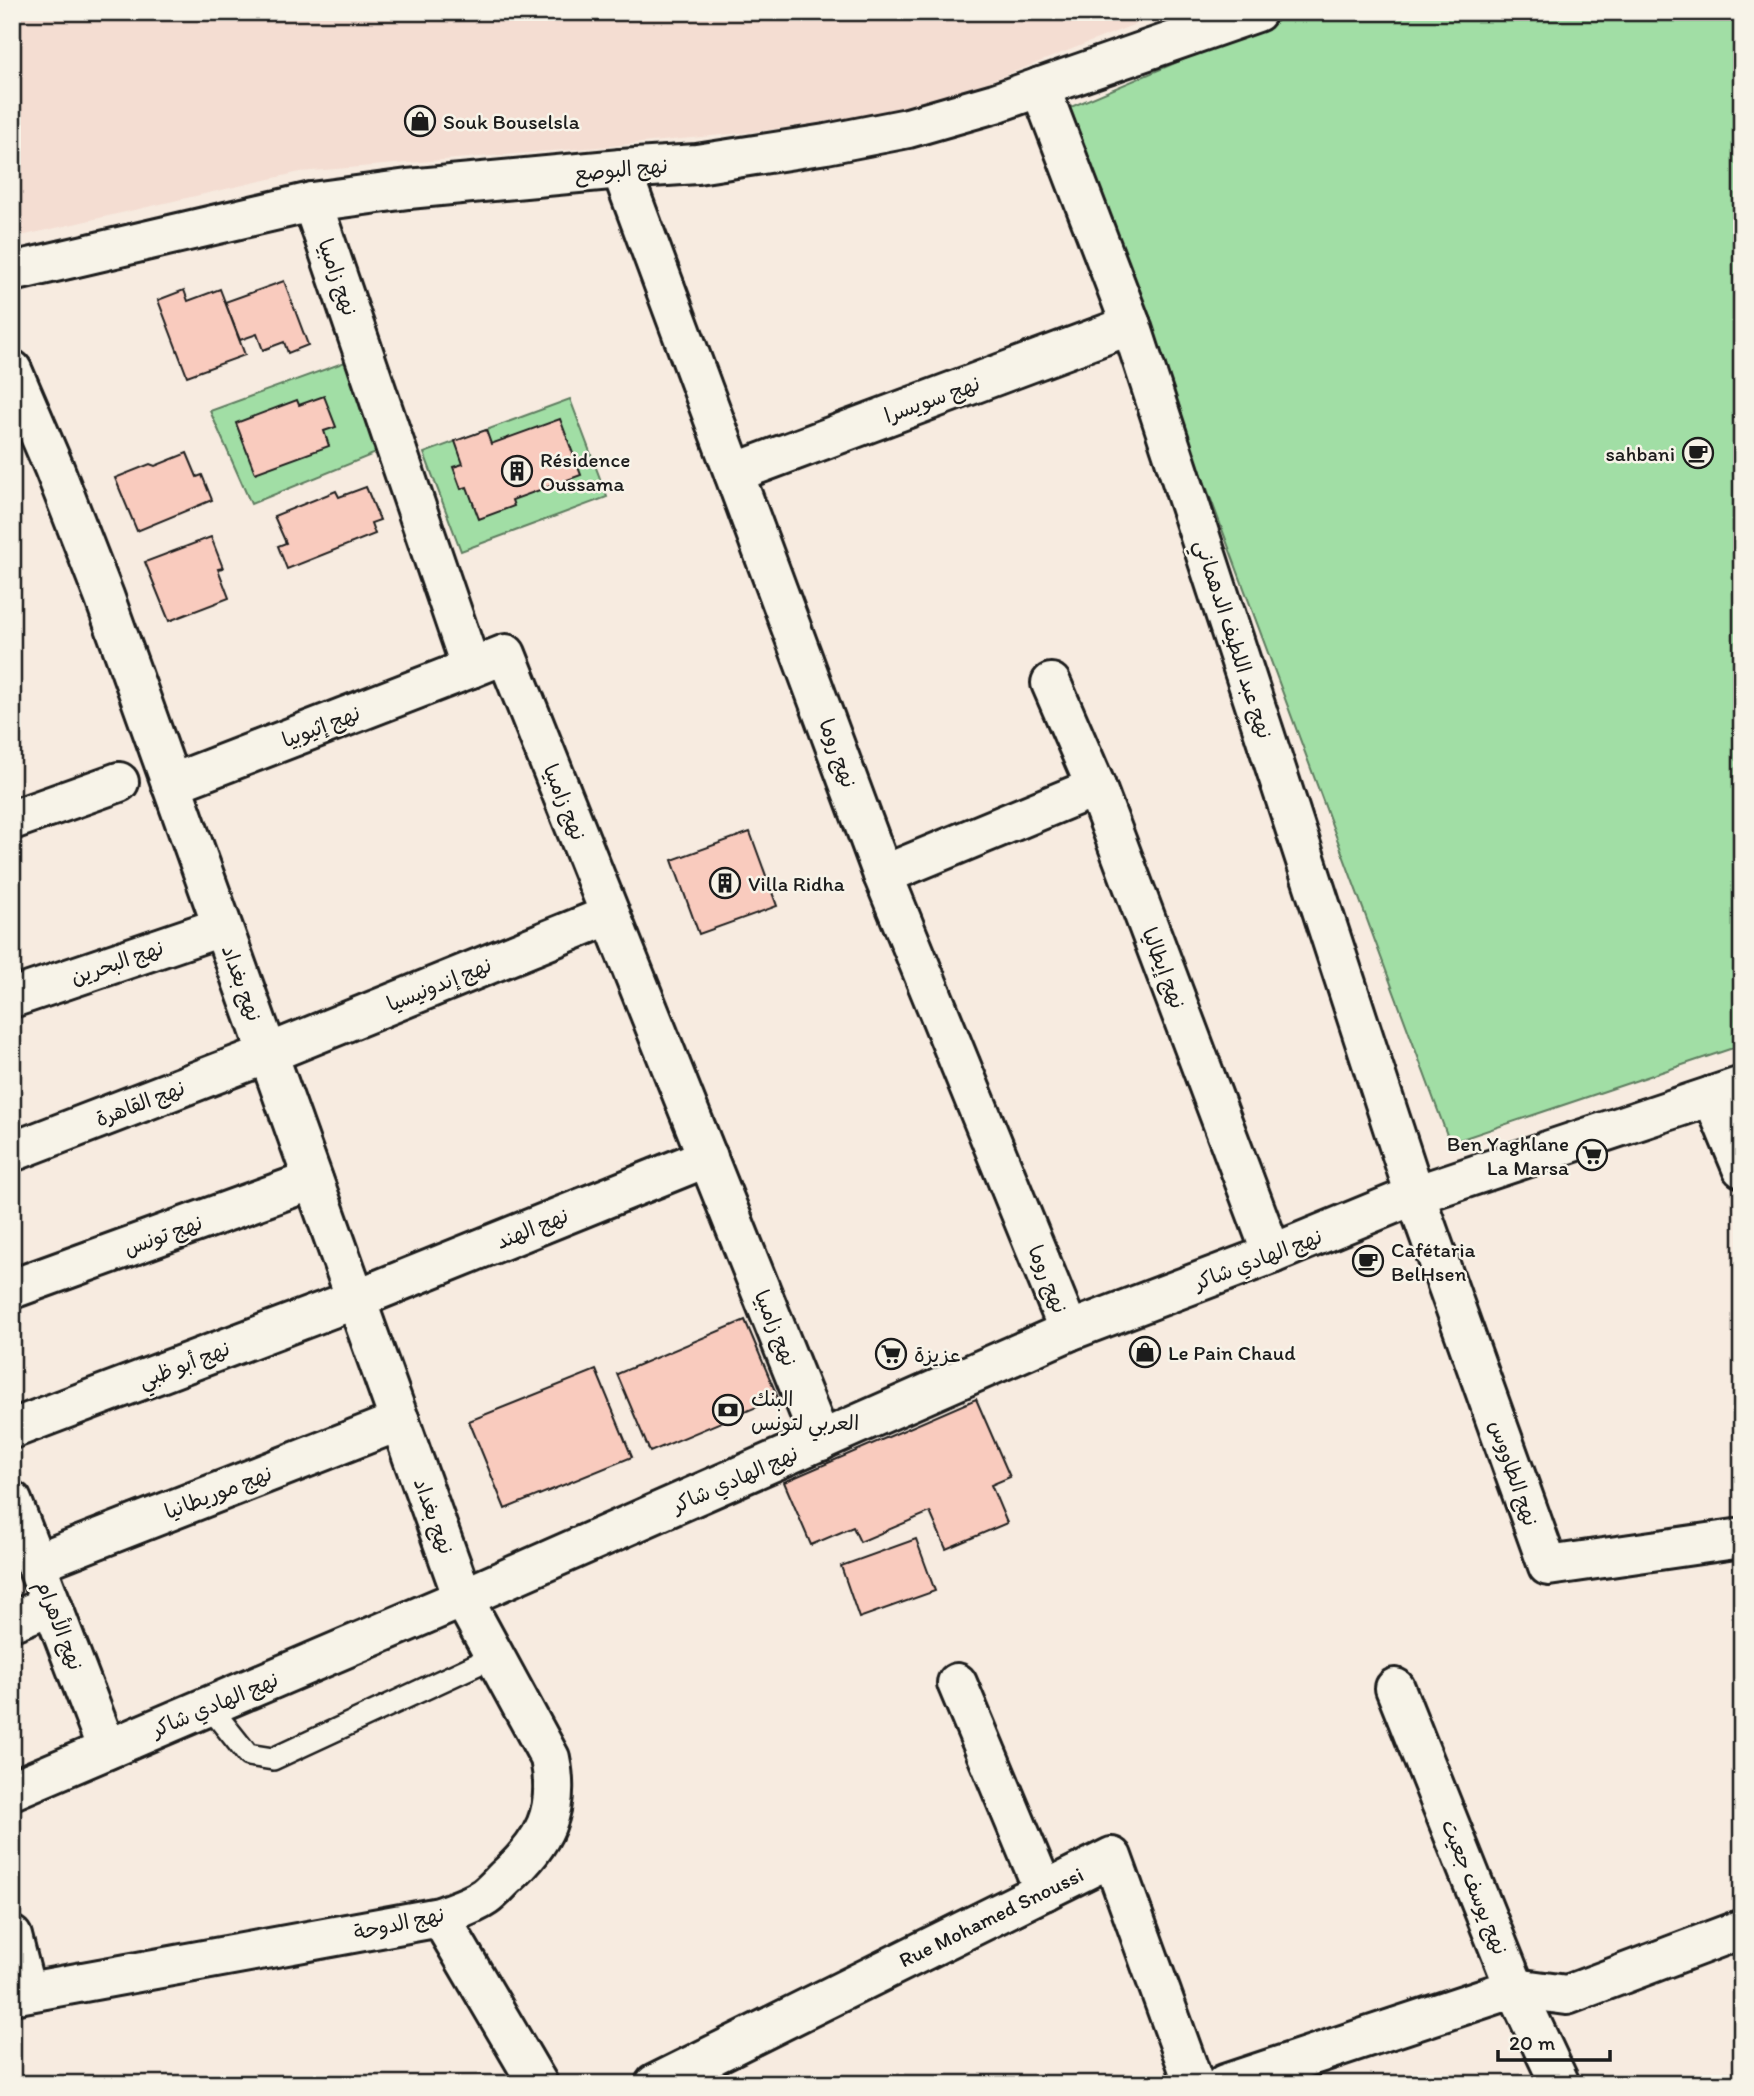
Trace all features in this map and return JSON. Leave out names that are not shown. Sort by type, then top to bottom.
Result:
[{"type":"street","name":"نهج البوصع","points":[[12,272],[312,202],[408,189],[697,164],[908,128],[1040,88],[1257,12]]},
{"type":"street","name":"نهج عبد اللطيف الدهماني","points":[[1040,88],[1130,325],[1415,1195]]},
{"type":"street","name":"نهج روما","points":[[621,169],[883,876],[1069,1331]]},
{"type":"street","name":"نهج زامبيا","points":[[312,202],[471,668],[506,654],[821,1441]]},
{"type":"street","name":"نهج سويسرا","points":[[734,472],[1130,325]]},
{"type":"street","name":"نهج بغداد","points":[[12,370],[94,571],[463,1598]]},
{"type":"street","name":"نهج إثيوبيا","points":[[171,784],[471,668]]},
{"type":"street","name":"نهج إيطاليا","points":[[1051,683],[1096,787],[1272,1254]]},
{"type":"street","points":[[12,820],[119,782]]},
{"type":"street","points":[[883,876],[1096,787]]},
{"type":"street","name":"نهج إندونيسيا","points":[[267,1054],[610,915]]},
{"type":"street","name":"نهج البحرين","points":[[12,998],[222,927]]},
{"type":"street","name":"نهج القاهرة","points":[[12,1152],[267,1054]]},
{"type":"street","name":"نهج الهادي شاكر","points":[[14,1784],[107,1749],[463,1598],[1069,1331],[1272,1254],[1415,1195],[1727,1091]]},
{"type":"street","points":[[1727,1091],[1742,1168]]},
{"type":"street","name":"نهج الهند","points":[[356,1299],[708,1157]]},
{"type":"street","name":"نهج تونس","points":[[12,1289],[313,1180]]},
{"type":"street","name":"نهج الطاووس","points":[[1415,1195],[1548,1566],[1742,1538]]},
{"type":"street","name":"نهج أبو ظبي","points":[[12,1429],[356,1299]]},
{"type":"street","name":"نهج موريطانيا","points":[[36,1563],[400,1421]]},
{"type":"street","name":"نهج الأهرام","points":[[12,1501],[107,1749]]},
{"type":"street","name":"نهج الدوحة","points":[[19,1994],[440,1917],[485,1897],[526,1859],[546,1828],[553,1804],[555,1781],[550,1758],[463,1598]]},
{"type":"street","points":[[12,1620],[52,1605]]},
{"type":"street","points":[[957,1683],[1044,1891]]},
{"type":"street","name":"نهج يوسف جعيت","points":[[1395,1688],[1515,1987],[1560,2084]]},
{"type":"street","name":"Rue Mohamed Snoussi","points":[[655,2084],[1112,1857],[1194,2084]]},
{"type":"street","points":[[440,1917],[538,2084]]},
{"type":"street","points":[[1225,2084],[1515,1987],[1567,1995],[1742,1929]]},
{"type":"street","points":[[12,1936],[19,1994]]},
{"type":"lane","points":[[209,1706],[248,1755],[273,1759],[495,1656]]},
{"type":"shaded area","name":"Souk Bouselsla","points":[[12,12],[1166,12],[988,82],[893,112],[762,131],[300,172],[12,238]]},
{"type":"green space","points":[[1296,12],[1742,12],[1742,1045],[1450,1143],[1066,109]]},
{"type":"green space","points":[[348,361],[381,451],[251,504],[210,411]]},
{"type":"green space","points":[[570,399],[607,497],[461,551],[424,453]]},
{"type":"building","points":[[284,281],[308,345],[288,353],[284,342],[263,350],[257,334],[240,340],[225,302]]},
{"type":"building","points":[[220,289],[245,355],[187,376],[158,300],[184,290],[188,301]]},
{"type":"building","points":[[324,396],[336,427],[324,431],[329,446],[255,473],[236,423],[297,400],[299,405]]},
{"type":"building","name":"Résidence Oussama","points":[[560,419],[581,475],[512,500],[514,506],[479,519],[467,487],[461,489],[453,467],[463,464],[455,441],[486,430],[491,444]]},
{"type":"building","points":[[187,453],[197,477],[202,475],[212,500],[137,531],[115,478]]},
{"type":"building","points":[[366,487],[380,520],[371,523],[375,534],[287,569],[278,546],[286,543],[274,516],[336,491],[339,497]]},
{"type":"building","points":[[211,537],[223,568],[218,569],[229,598],[169,621],[145,562]]},
{"type":"building","name":"Villa Ridha","points":[[750,832],[777,906],[699,934],[672,860]]},
{"type":"building","points":[[745,1320],[778,1398],[650,1452],[617,1374]]},
{"type":"building","points":[[596,1370],[632,1457],[505,1509],[469,1421]]},
{"type":"building","points":[[976,1399],[1010,1477],[991,1485],[1007,1523],[946,1549],[930,1512],[860,1542],[853,1527],[811,1545],[784,1482]]},
{"type":"building","points":[[916,1539],[935,1591],[859,1618],[841,1566]]},
{"type":"place","name":"Souk Bouselsla","points":[[420,121]]},
{"type":"place","name":"sahbani","points":[[1698,453]]},
{"type":"place","name":"Résidence Oussama","points":[[517,471]]},
{"type":"place","name":"Villa Ridha","points":[[725,883]]},
{"type":"place","name":"Ben Yaghlane La Marsa","points":[[1592,1155]]},
{"type":"place","name":"Cafétaria BelHsen","points":[[1368,1261]]},
{"type":"place","name":"Le Pain Chaud","points":[[1145,1352]]},
{"type":"place","name":"عزيزة","points":[[891,1354]]},
{"type":"place","name":"البنك العربي لتونس","points":[[728,1410]]}]
